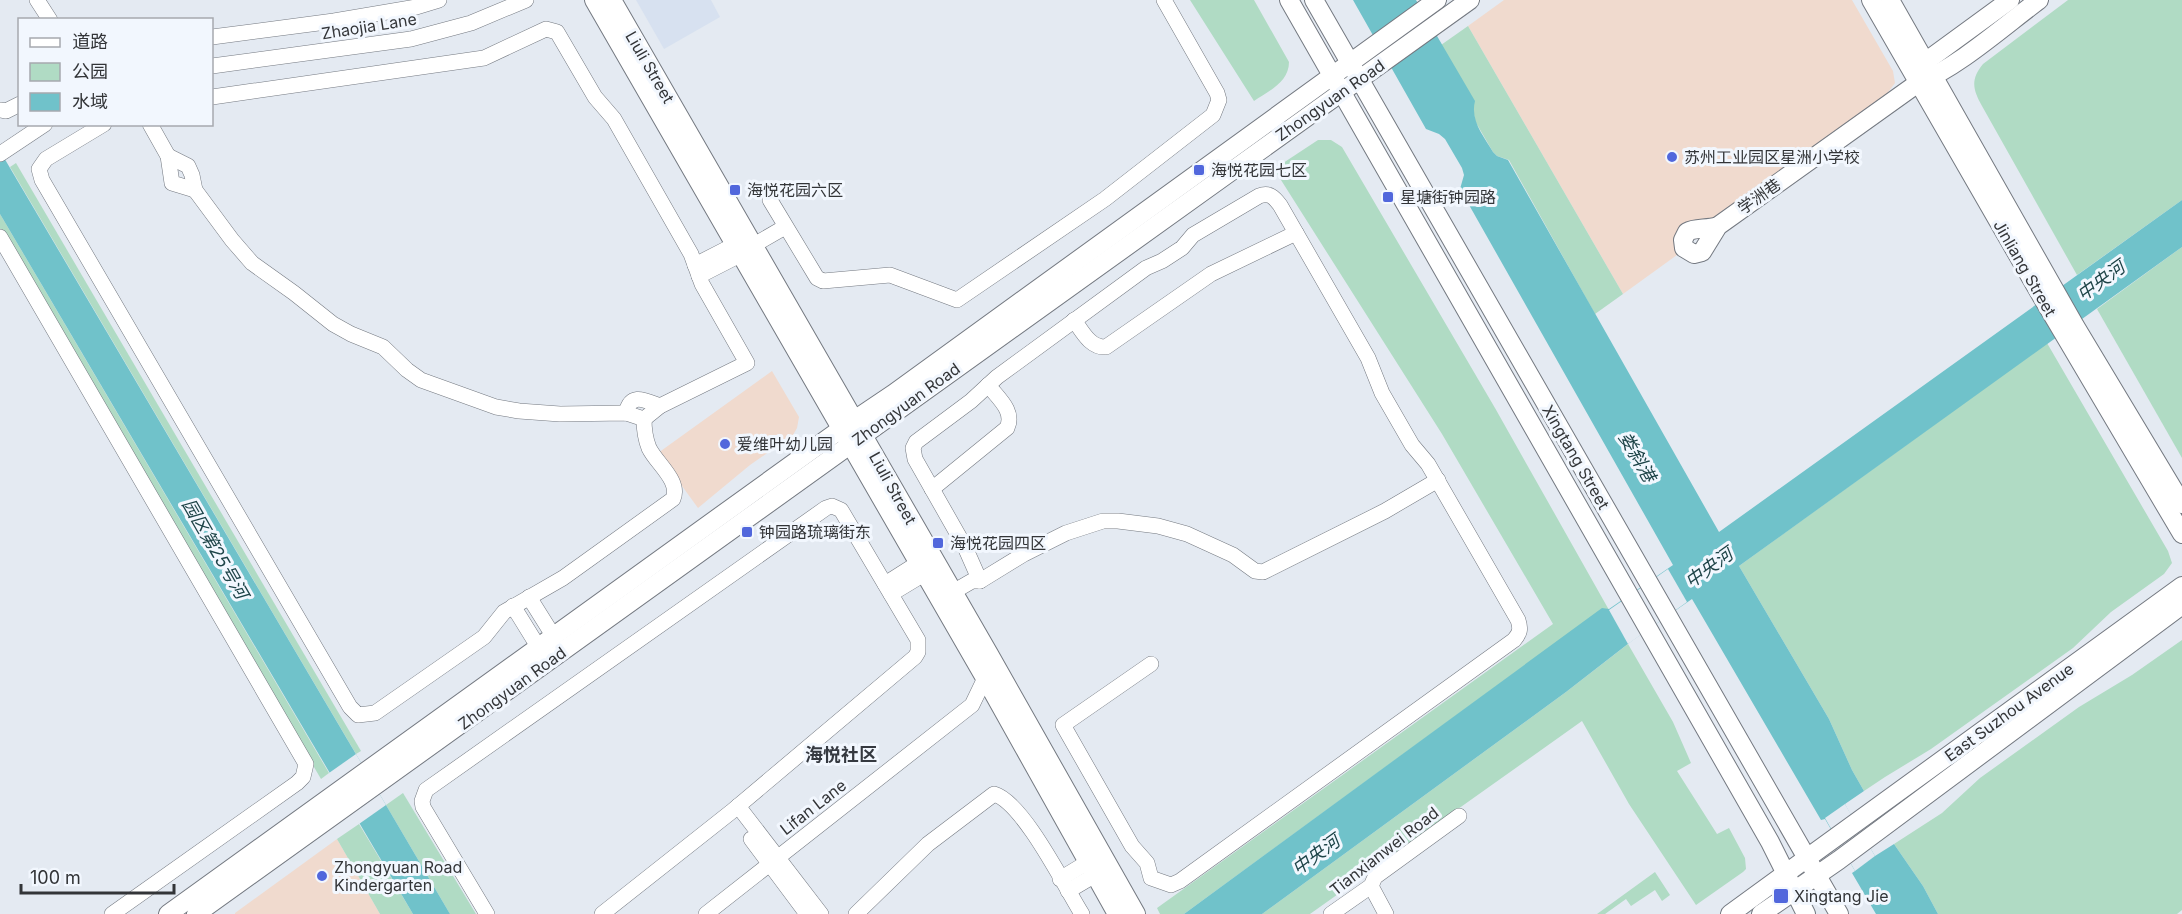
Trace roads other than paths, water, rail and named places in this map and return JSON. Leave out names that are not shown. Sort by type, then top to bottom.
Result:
[{"type":"main road","name":"Liuli Street","points":[[594,0],[744,246],[852,432],[955,596],[991,674],[1117,914]]},
{"type":"main road","name":"Liuli Street","points":[[612,0],[744,246]]},
{"type":"main road","name":"Xingtang Street","points":[[1289,0],[1770,842],[1806,914]]},
{"type":"main road","name":"Xingtang Street","points":[[1314,0],[1839,914]]},
{"type":"main road","name":"Zhongyuan Road","points":[[168,914],[371,779],[852,432],[902,387],[1437,0]]},
{"type":"main road","name":"Zhongyuan Road","points":[[371,779],[547,643],[1178,208],[1470,0]]},
{"type":"main road","name":"Jinliang Street","points":[[1871,0],[1925,74]]},
{"type":"main road","name":"Jinliang Street","points":[[1890,0],[1925,74],[2182,534]]},
{"type":"main road","points":[[1925,74],[2010,0]]},
{"type":"main road","points":[[1925,74],[2039,0]]},
{"type":"main road","name":"学洲巷","points":[[1718,226],[1925,74]]},
{"type":"main road","name":"Jinliang Street","points":[[2069,330],[2182,504]]},
{"type":"main road","name":"Liuli Street","points":[[852,432],[921,568],[991,674]]},
{"type":"main road","name":"East Suzhou Avenue","points":[[1730,914],[2182,586]]},
{"type":"main road","name":"East Suzhou Avenue","points":[[1761,914],[1846,855],[2182,605]]},
{"type":"main road","name":"Liuli Street","points":[[1004,698],[1136,914]]},
{"type":"main road","name":"Zhongyuan Road","points":[[196,914],[344,798]]},
{"type":"street","points":[[37,0],[49,18]]},
{"type":"street","points":[[213,36],[334,21],[416,7],[439,0]]},
{"type":"street","name":"Zhaojia Lane","points":[[213,66],[411,39],[471,23],[526,0]]},
{"type":"street","points":[[770,200],[812,273],[823,281],[890,275],[957,300],[1105,199],[1213,115],[1219,100],[1217,93],[1164,0]]},
{"type":"street","points":[[213,97],[484,58],[546,29],[551,29],[560,36],[595,97],[614,119],[691,254],[697,270],[747,363],[660,406],[644,419]]},
{"type":"street","points":[[0,110],[6,111],[18,105]]},
{"type":"street","points":[[1,153],[42,126]]},
{"type":"street","points":[[101,126],[46,159],[41,164],[39,174],[354,712],[363,716],[375,713],[484,637],[504,612],[563,578],[673,499],[675,489],[650,448],[644,429],[644,419]]},
{"type":"street","points":[[151,126],[168,156],[172,183],[195,190],[232,240],[252,262],[333,324],[383,347],[421,380],[479,403],[519,411],[560,414],[626,413],[644,419]]},
{"type":"street","points":[[980,581],[965,547],[913,453],[916,442],[1074,320],[1146,268],[1182,248],[1193,235],[1259,196],[1268,195],[1277,200],[1368,358],[1382,393],[1412,445],[1428,464],[1518,620],[1519,634],[1467,675],[1180,881],[1171,885],[1151,878],[1147,863],[1131,846],[1063,726],[1151,664]]},
{"type":"street","points":[[697,270],[783,223]]},
{"type":"street","points":[[1074,320],[1092,343],[1106,347],[1211,274],[1296,233]]},
{"type":"street","points":[[0,237],[306,764],[303,777],[297,783],[112,914]]},
{"type":"street","points":[[932,489],[1007,428],[1010,418],[1008,412],[988,385]]},
{"type":"street","points":[[626,413],[629,404],[637,399],[660,406]]},
{"type":"street","points":[[955,596],[976,589],[980,581],[1046,543],[1086,525],[1103,521],[1158,526],[1187,534],[1233,555],[1255,571],[1263,572],[1385,511],[1437,480]]},
{"type":"street","points":[[487,914],[423,807],[422,801],[426,790],[826,508],[837,507],[844,513],[918,640],[918,652],[915,657],[734,809],[602,914]]},
{"type":"street","points":[[888,589],[921,568]]},
{"type":"street","points":[[529,597],[547,643]]},
{"type":"street","points":[[513,606],[547,643]]},
{"type":"street","name":"Lifan Lane","points":[[706,914],[972,705],[991,674]]},
{"type":"street","name":"Lifan Lane","points":[[972,705],[1004,698]]},
{"type":"street","points":[[856,914],[928,844],[994,794],[1005,798],[1015,808],[1082,914]]},
{"type":"street","points":[[734,809],[821,914]]},
{"type":"street","name":"Tianxianwei Road","points":[[1331,914],[1371,886],[1375,878],[1459,816]]},
{"type":"street","points":[[774,860],[807,914]]},
{"type":"street","points":[[1064,885],[1091,868]]},
{"type":"street","points":[[1371,886],[1386,914]]},
{"type":"water","points":[[1353,0],[1416,0],[1475,101],[1474,115],[1482,134],[1497,156],[1508,160],[1719,532],[2182,200],[2182,247],[1739,566],[1829,719],[1864,791],[1845,804],[1847,808],[1875,856],[1894,844],[1923,886],[1938,914],[1876,914],[1852,873],[1855,871],[1825,819],[1821,820],[1692,599],[1262,914],[1184,914],[1602,608],[1609,609],[1673,565],[1460,189],[1464,175],[1462,168],[1445,139],[1426,129]]},
{"type":"water","name":"园区第25号河","points":[[0,151],[450,914],[413,914],[0,214]]},
{"type":"place","name":"苏州工业园区星洲小学校","points":[[1672,157]]},
{"type":"place","name":"海悦花园七区","points":[[1199,170]]},
{"type":"place","name":"海悦花园六区","points":[[735,190]]},
{"type":"place","name":"星塘街钟园路","points":[[1388,197]]},
{"type":"place","name":"爱维叶幼儿园","points":[[725,444]]},
{"type":"place","name":"钟园路琉璃街东","points":[[747,532]]},
{"type":"place","name":"海悦花园四区","points":[[938,543]]},
{"type":"place","name":"Zhongyuan Road Kindergarten","points":[[322,876]]},
{"type":"place","name":"Xingtang Jie","points":[[1781,896]]},
{"type":"district","name":"海悦社区","points":[[841,755]]},
{"type":"water label","name":"中央河","points":[[2101,281]]},
{"type":"water label","name":"娄斜港","points":[[1637,457]]},
{"type":"water label","name":"中央河","points":[[1709,568]]},
{"type":"water label","name":"中央河","points":[[1316,855]]}]
